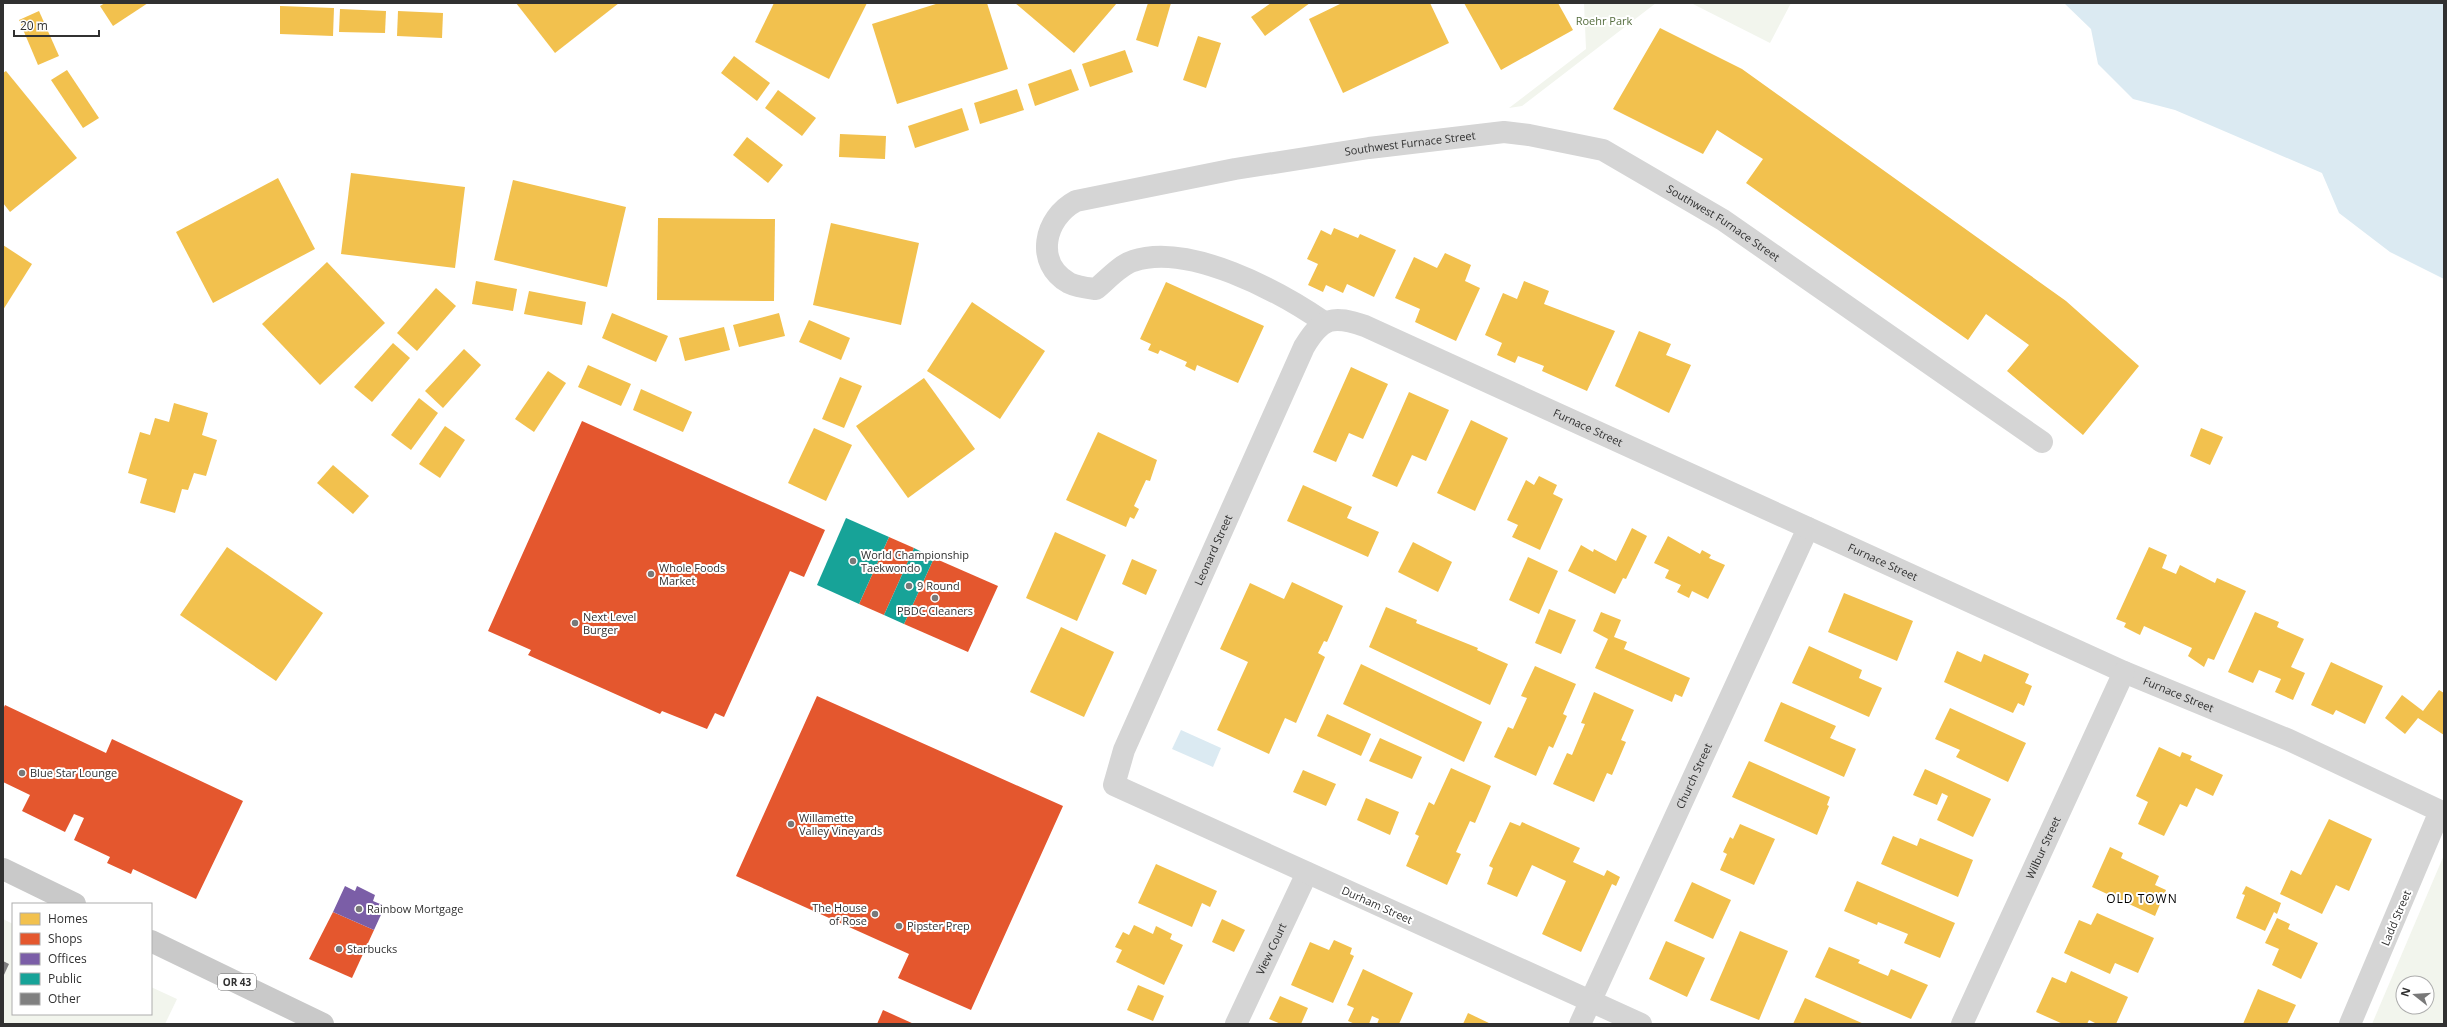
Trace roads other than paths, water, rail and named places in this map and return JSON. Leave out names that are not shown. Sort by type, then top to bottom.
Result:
[{"type":"main road","points":[[3,869],[73,903]]},
{"type":"main road","name":"OR 43","points":[[152,940],[323,1024]]},
{"type":"street","name":"Southwest Furnace Street","points":[[1324,322],[1290,299],[1252,282],[1221,270],[1174,257],[1163,256],[1131,262],[1096,289],[1071,284],[1060,277],[1051,267],[1046,252],[1050,226],[1064,207],[1076,201],[1235,169],[1369,148],[1504,132],[1529,134],[1603,150],[1723,220],[2042,442]]},
{"type":"street","name":"Furnace Street","points":[[1324,322],[1344,318],[1365,326],[2124,672],[2289,740],[2440,811]]},
{"type":"street","name":"Leonard Street","points":[[1114,785],[1124,750],[1304,347],[1314,331],[1324,322]]},
{"type":"street","name":"Church Street","points":[[1580,1024],[1808,528]]},
{"type":"street","name":"Wilbur Street","points":[[1962,1024],[2124,672]]},
{"type":"street","name":"Durham Street","points":[[1114,785],[1641,1024]]},
{"type":"street","name":"Ladd Street","points":[[2350,1024],[2440,811]]},
{"type":"street","name":"View Court","points":[[1236,1024],[1307,873]]},
{"type":"place","name":"World Championship Taekwondo","points":[[853,561]]},
{"type":"place","name":"Whole Foods Market","points":[[651,574]]},
{"type":"place","name":"9 Round","points":[[909,586]]},
{"type":"place","name":"PBDC Cleaners","points":[[935,598]]},
{"type":"place","name":"Next Level Burger","points":[[575,623]]},
{"type":"place","name":"Blue Star Lounge","points":[[22,773]]},
{"type":"place","name":"Willamette Valley Vineyards","points":[[791,824]]},
{"type":"place","name":"Rainbow Mortgage","points":[[359,909]]},
{"type":"place","name":"The House of Rose","points":[[875,914]]},
{"type":"place","name":"Pipster Prep","points":[[899,926]]},
{"type":"place","name":"Starbucks","points":[[339,949]]},
{"type":"district","name":"OLD TOWN","points":[[2142,899]]},
{"type":"park label","name":"Roehr Park","points":[[1604,21]]}]
